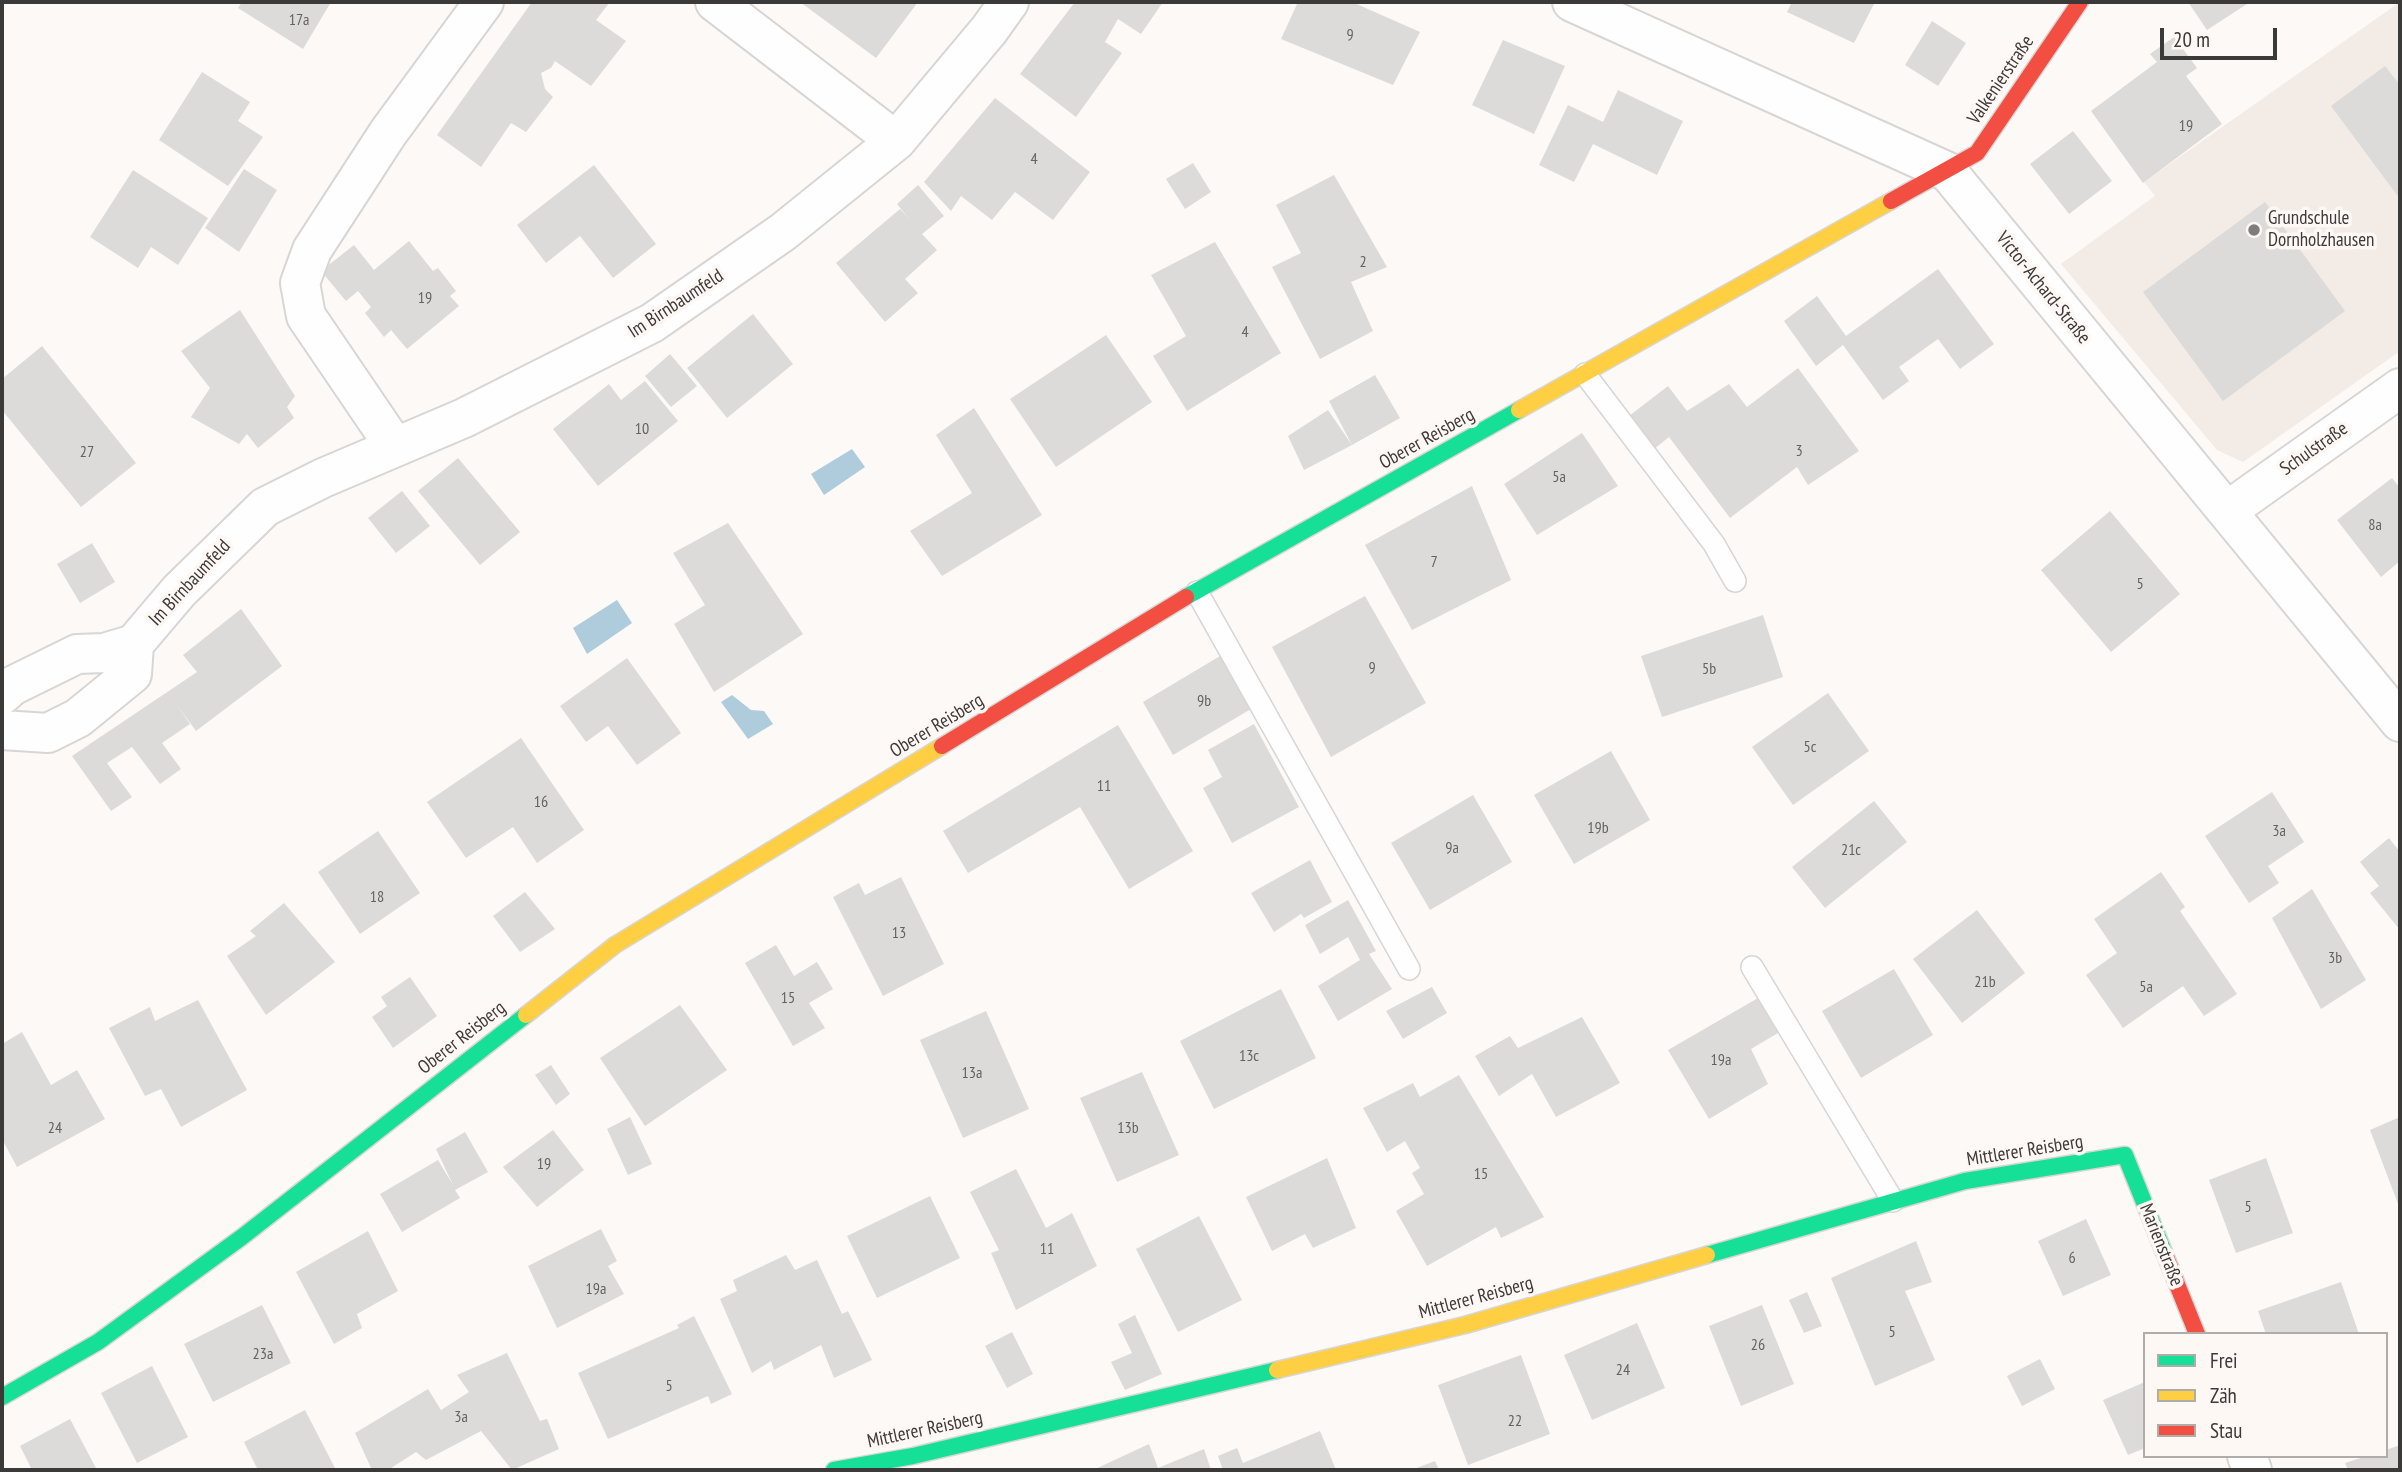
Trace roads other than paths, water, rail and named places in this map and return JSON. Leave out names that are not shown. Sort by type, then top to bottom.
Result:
[{"type":"street","points":[[396,447],[306,316],[300,282],[312,250],[381,145],[484,2]]},
{"type":"street","points":[[715,2],[896,141]]},
{"type":"street","name":"Im Birnbaumfeld","points":[[2,695],[12,686],[77,654],[104,653],[134,644],[180,591],[265,507],[464,418],[652,323],[783,232],[896,141],[989,30],[1009,2]]},
{"type":"street","name":"Victor-Achard-Straße","points":[[1572,2],[1948,172],[2400,722]]},
{"type":"street","name":"Valkenierstraße","points":[[1948,172],[1977,153],[2080,2]]},
{"type":"street","name":"Oberer Reisberg","points":[[2,1397],[98,1342],[242,1237],[615,945],[1197,592],[1948,172]]},
{"type":"street","name":"Schulstraße","points":[[2227,511],[2400,388]]},
{"type":"street","name":"Im Birnbaumfeld","points":[[2,730],[48,733],[78,718],[132,674],[134,644]]},
{"type":"street","name":"Mittlerer Reisberg","points":[[834,1470],[913,1456],[1465,1325],[1965,1181],[2125,1155]]},
{"type":"street","name":"Marienstraße","points":[[2125,1155],[2196,1332]]},
{"type":"lane","points":[[1585,374],[1714,544],[1735,581]]},
{"type":"lane","points":[[1197,592],[1409,969]]},
{"type":"lane","points":[[1752,967],[1893,1201]]},
{"type":"water","points":[[852,449],[865,467],[824,495],[811,474]]},
{"type":"water","points":[[617,600],[632,623],[587,654],[573,628]]},
{"type":"water","points":[[732,695],[751,710],[764,711],[773,724],[748,739],[721,702]]},
{"type":"place","name":"Grundschule Dornholzhausen","points":[[2254,230]]}]
